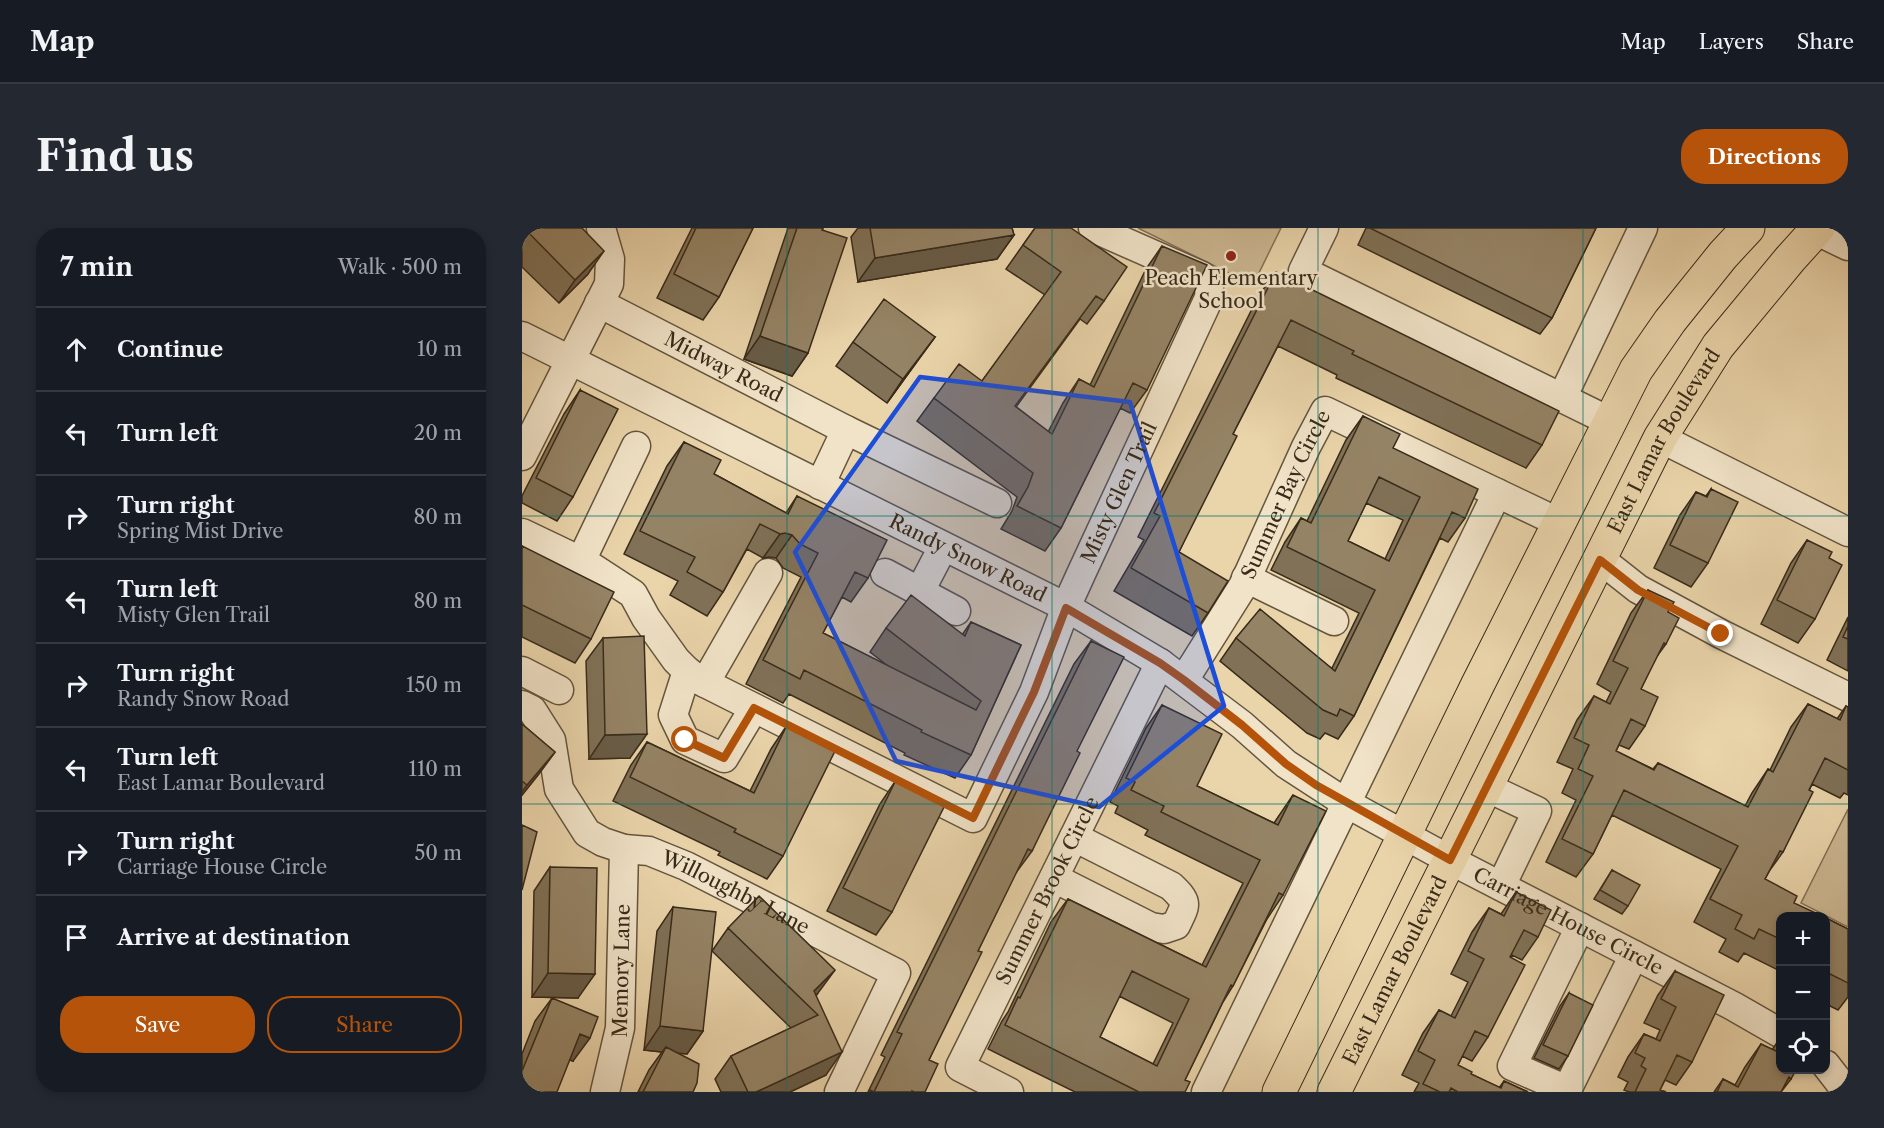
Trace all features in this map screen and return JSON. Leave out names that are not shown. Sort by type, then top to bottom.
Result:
[{"type":"main road","points":[[1279,1092],[1477,686],[1636,370],[1670,321],[1723,255],[1748,228]]},
{"type":"main road","name":"East Lamar Boulevard","points":[[1335,1092],[1660,438],[1718,346],[1816,229]]},
{"type":"street","points":[[522,456],[609,284],[610,259],[601,228]]},
{"type":"street","name":"Misty Glen Trail","points":[[754,708],[973,818],[1034,692],[1081,574],[1209,298],[1210,288],[1202,276],[1093,228]]},
{"type":"street","points":[[1324,228],[1303,271],[1609,422]]},
{"type":"street","points":[[1562,398],[1643,228]]},
{"type":"street","points":[[1816,229],[1848,246]]},
{"type":"street","name":"Midway Road","points":[[599,303],[846,430],[996,503]]},
{"type":"street","name":"Randy Snow Road","points":[[522,336],[1066,608],[1160,663],[1184,680],[1242,725],[1286,764],[1346,803],[1450,860]]},
{"type":"street","name":"Summer Bay Circle","points":[[1184,680],[1221,624],[1246,578],[1325,411],[1560,524]]},
{"type":"street","points":[[820,485],[846,430]]},
{"type":"street","points":[[1660,438],[1848,532]]},
{"type":"street","points":[[580,561],[636,446]]},
{"type":"street","points":[[1206,1092],[1497,494]]},
{"type":"street","points":[[522,533],[580,561],[633,594],[646,618],[696,677],[754,708],[724,758],[685,740],[673,715],[696,677],[768,573]]},
{"type":"street","points":[[920,591],[943,547]]},
{"type":"street","points":[[1600,560],[1638,590],[1848,697]]},
{"type":"street","points":[[885,573],[956,611]]},
{"type":"street","points":[[1246,578],[1334,621]]},
{"type":"street","name":"Summer Brook Circle","points":[[1010,1092],[960,1067],[1160,663]]},
{"type":"street","points":[[522,672],[559,690]]},
{"type":"street","name":"Willoughby Lane","points":[[522,705],[532,710],[551,740],[559,789],[587,833],[603,842],[624,849],[649,851],[686,866],[896,973],[839,1092]]},
{"type":"street","points":[[1486,787],[1537,811],[1500,886]]},
{"type":"street","points":[[1053,878],[1151,927],[1164,929],[1176,925],[1185,907],[1183,897],[1171,886],[1074,837]]},
{"type":"street","name":"Memory Lane","points":[[604,1092],[620,1028],[624,849]]},
{"type":"street","name":"Carriage House Circle","points":[[1450,860],[1733,1006],[1776,1031]]},
{"type":"street","points":[[1580,927],[1512,1066],[1567,1089],[1634,955]]},
{"type":"highlighted area","points":[[920,377],[1130,402],[1224,706],[1099,807],[896,761],[795,552]]},
{"type":"shaded area","name":"Peach Elementary School","points":[[1138,228],[1281,228],[1253,285]]},
{"type":"shaded area","points":[[1848,809],[1848,927],[1830,918],[1830,912],[1819,912],[1801,903]]},
{"type":"building","points":[[524,228],[582,228],[604,251],[575,280]]},
{"type":"building","points":[[696,228],[753,228],[719,297],[674,274]]},
{"type":"building","points":[[797,228],[823,228],[822,230],[847,238],[808,353],[760,336]]},
{"type":"building","points":[[870,228],[1012,228],[1014,235],[875,258]]},
{"type":"building","points":[[1035,228],[1071,228],[1127,267],[1104,301],[1096,296],[1015,406],[1052,434],[1079,379],[1094,387],[1162,246],[1207,265],[1147,390],[1133,383],[1061,528],[1017,506],[1033,473],[934,398],[959,364],[982,381],[1061,272],[1023,245]]},
{"type":"building","points":[[1370,228],[1596,228],[1552,318]]},
{"type":"building","points":[[1276,272],[1559,411],[1542,445],[1352,354],[1354,351],[1291,320],[1233,434],[1237,436],[1179,552],[1228,581],[1208,613],[1131,568],[1160,516],[1154,513]]},
{"type":"building","points":[[884,299],[935,337],[903,379],[853,342]]},
{"type":"building","points":[[580,390],[618,409],[573,497],[536,478]]},
{"type":"building","points":[[1363,416],[1400,434],[1393,448],[1478,489],[1465,518],[1452,512],[1354,716],[1340,709],[1337,716],[1323,710],[1236,638],[1260,609],[1335,671],[1375,590],[1287,547],[1301,518],[1311,523]],"holes":[[[1379,477],[1420,497],[1389,561],[1348,541]]]},
{"type":"building","points":[[684,442],[721,460],[714,474],[788,514],[797,496],[887,540],[868,578],[855,572],[823,633],[976,710],[981,701],[886,628],[911,595],[965,636],[971,622],[1021,645],[971,755],[921,732],[922,730],[804,670],[800,679],[763,660],[818,553],[800,544],[792,535],[780,534],[760,524],[723,592],[687,572],[695,557],[640,531]]},
{"type":"building","points":[[1711,489],[1738,502],[1708,563],[1670,545],[1696,492],[1707,497]]},
{"type":"building","points":[[1807,540],[1832,552],[1829,558],[1842,565],[1815,619],[1777,600]]},
{"type":"building","points":[[522,546],[614,592],[591,639],[522,605]]},
{"type":"building","points":[[1648,590],[1674,602],[1668,612],[1679,618],[1641,689],[1658,697],[1645,726],[1631,719],[1616,751],[1654,770],[1658,763],[1748,807],[1768,769],[1773,772],[1808,704],[1840,720],[1846,706],[1848,707],[1848,770],[1825,758],[1809,790],[1813,792],[1783,852],[1780,851],[1765,879],[1797,896],[1794,903],[1813,912],[1776,912],[1776,937],[1759,929],[1754,939],[1735,929],[1742,915],[1710,899],[1738,846],[1624,790],[1593,854],[1562,839],[1593,776],[1578,769],[1589,745],[1574,738],[1594,696],[1610,704],[1628,668],[1613,661]]},
{"type":"building","points":[[1848,626],[1848,639],[1843,637]]},
{"type":"building","points":[[644,636],[647,734],[605,735],[603,638]]},
{"type":"building","points":[[1091,641],[1124,657],[1077,751],[1080,753],[1032,851],[1028,849],[978,951],[982,952],[929,1060],[938,1064],[925,1092],[874,1092],[902,1034],[897,1032]]},
{"type":"building","points":[[1162,705],[1222,734],[1197,786],[1278,825],[1293,795],[1326,811],[1283,895],[1279,893],[1233,986],[1231,985],[1185,1080],[1190,1082],[1185,1092],[1139,1092],[1005,1025],[1068,899],[1206,967],[1260,860],[1161,812],[1164,806],[1131,790],[1135,782],[1126,778]],"holes":[[[1132,971],[1189,999],[1157,1066],[1100,1037]]]},
{"type":"building","points":[[522,724],[555,752],[527,785],[522,781]]},
{"type":"building","points":[[787,725],[836,749],[783,856],[734,832],[736,829],[630,777],[647,742],[754,793]]},
{"type":"building","points":[[896,780],[945,805],[892,912],[843,888]]},
{"type":"building","points":[[522,825],[537,832],[522,890]]},
{"type":"building","points":[[550,867],[597,868],[595,974],[548,973]]},
{"type":"building","points":[[1612,870],[1640,885],[1628,906],[1600,890]]},
{"type":"building","points":[[1516,892],[1551,910],[1538,937],[1524,930],[1510,957],[1525,965],[1488,1037],[1475,1031],[1458,1065],[1472,1072],[1471,1074],[1501,1088],[1504,1081],[1528,1092],[1458,1092],[1451,1088],[1449,1092],[1440,1092],[1423,1084],[1435,1060],[1418,1051],[1439,1010],[1455,1018],[1484,959],[1468,951],[1489,908],[1504,916]]},
{"type":"building","points":[[759,896],[835,970],[814,991],[842,1052],[756,1092],[748,1092],[731,1056],[818,1015],[728,928]]},
{"type":"building","points":[[673,907],[716,912],[703,1031],[660,1026]]},
{"type":"building","points":[[1830,920],[1848,929],[1848,983],[1830,974]]},
{"type":"building","points":[[1675,971],[1724,995],[1692,1062],[1677,1055],[1660,1090],[1666,1092],[1635,1092],[1646,1069],[1641,1066],[1645,1058],[1635,1053],[1644,1034],[1660,1041],[1676,1007],[1661,999]]},
{"type":"building","points":[[1569,993],[1593,1005],[1568,1056],[1543,1045]]},
{"type":"building","points":[[552,998],[598,1017],[590,1038],[580,1034],[557,1092],[522,1092],[522,1071]]},
{"type":"building","points":[[1761,1044],[1776,1051],[1776,1074],[1794,1074],[1791,1079],[1789,1077],[1781,1092],[1717,1092],[1723,1079],[1738,1087]]},
{"type":"building","points":[[666,1047],[699,1064],[697,1083],[693,1092],[643,1092]]},
{"type":"place","name":"Peach Elementary School","points":[[1231,256]]},
{"type":"route","points":[[685,740],[724,758],[754,708],[973,818],[1034,692],[1066,608],[1160,663],[1242,725],[1286,764],[1316,785],[1450,860],[1600,560],[1638,590],[1721,634]]}]
